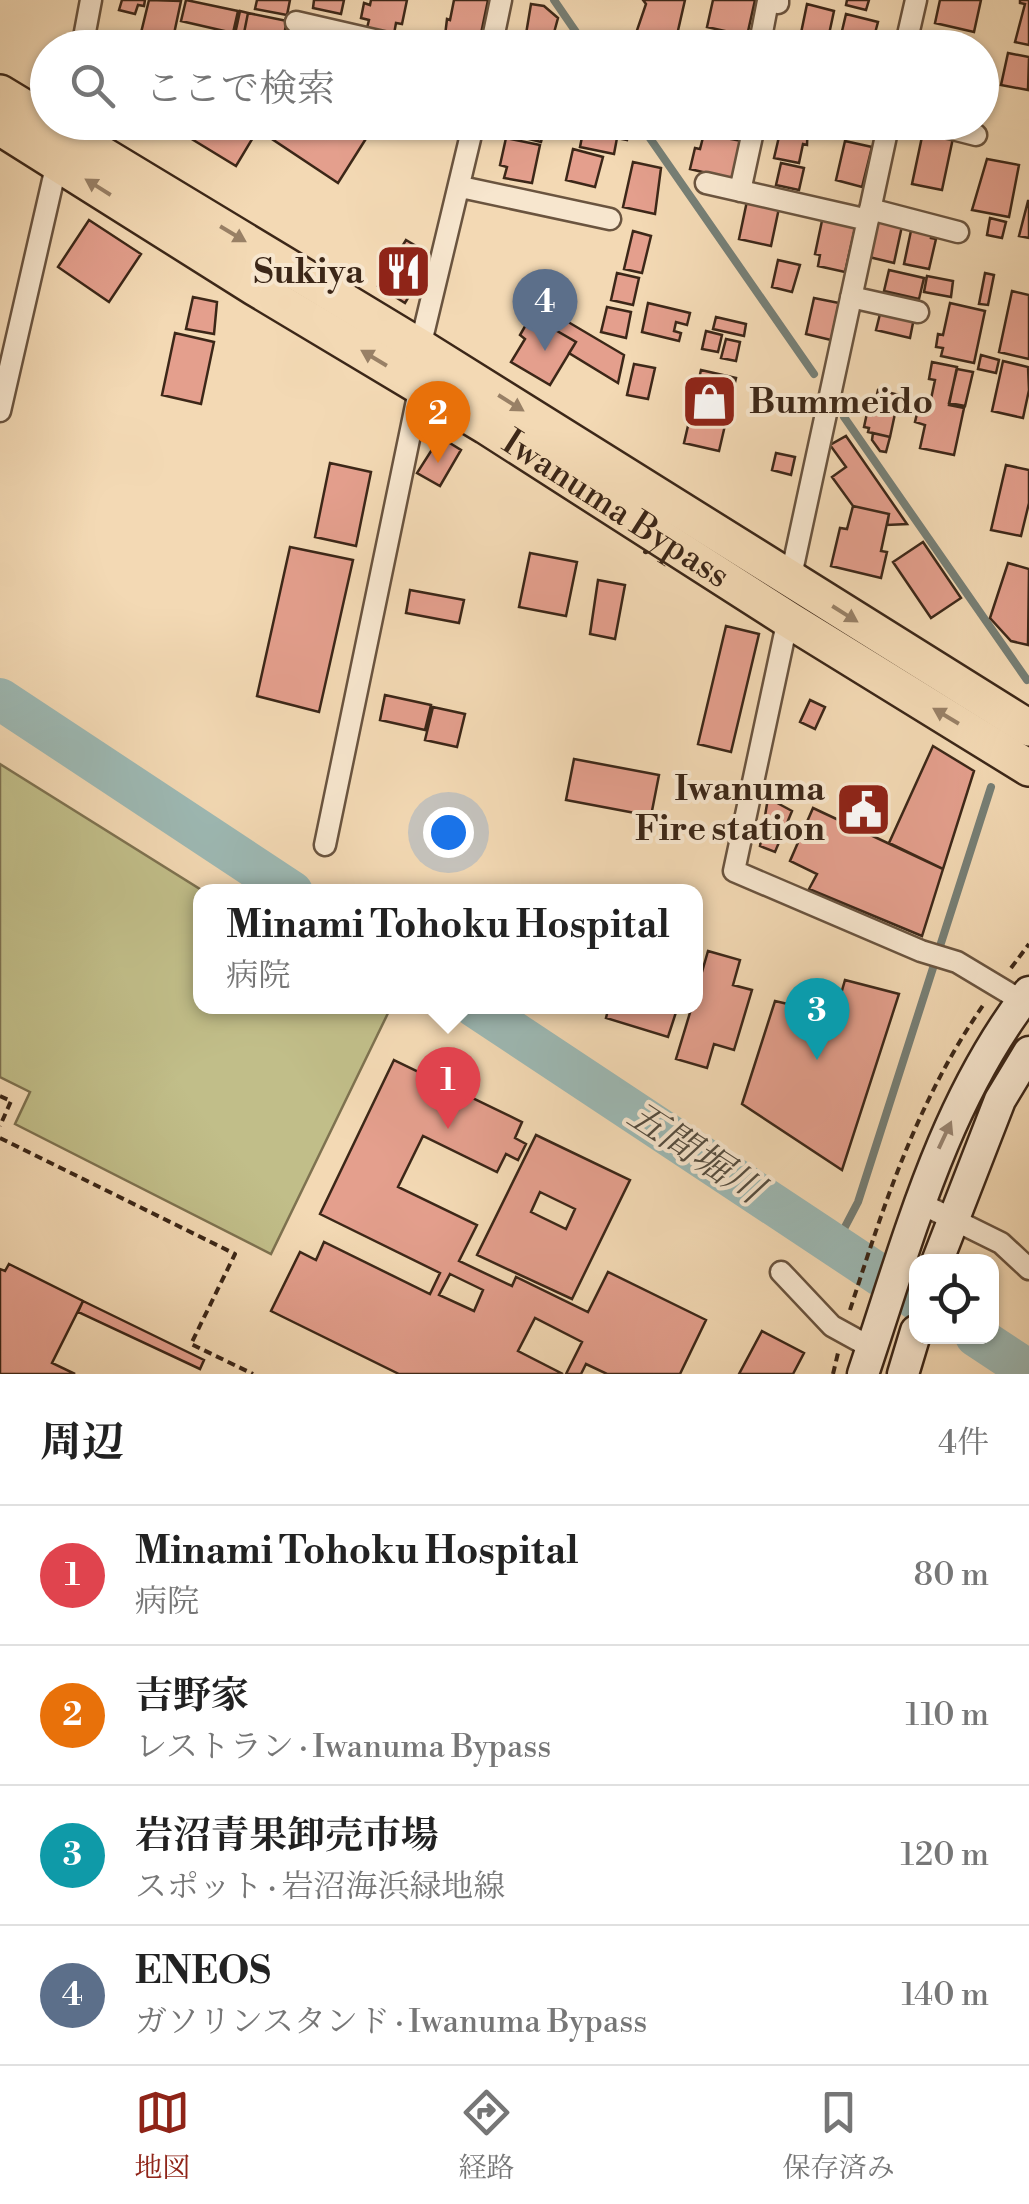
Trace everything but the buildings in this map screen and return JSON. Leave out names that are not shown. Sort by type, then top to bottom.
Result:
[{"type":"highway","name":"Iwanuma Bypass","points":[[0,93],[30,115]]},
{"type":"highway","name":"Iwanuma Bypass","points":[[0,127],[30,133]]},
{"type":"highway","name":"Iwanuma Bypass","points":[[64,140],[254,287],[420,386],[1029,768]]},
{"type":"highway","name":"Iwanuma Bypass","points":[[65,140],[420,346],[1029,728]]},
{"type":"main road","points":[[871,1351],[914,1214],[973,1076],[1016,992]]},
{"type":"main road","points":[[943,1242],[1000,1100],[1029,1052]]},
{"type":"street","points":[[85,30],[91,0]]},
{"type":"street","points":[[495,30],[501,0]]},
{"type":"street","points":[[762,30],[768,1],[778,4],[778,0]]},
{"type":"street","points":[[909,30],[916,0]]},
{"type":"street","points":[[296,22],[331,30]]},
{"type":"street","points":[[0,410],[63,140]]},
{"type":"street","points":[[420,346],[470,140]]},
{"type":"street","points":[[740,191],[752,140]]},
{"type":"street","points":[[885,140],[789,578],[788,620],[734,871],[922,951],[957,962],[1016,992]]},
{"type":"street","points":[[706,183],[958,232]]},
{"type":"street","points":[[461,187],[610,218]]},
{"type":"street","points":[[851,296],[918,312]]},
{"type":"street","points":[[325,844],[420,386]]},
{"type":"street","points":[[914,1214],[943,1242],[1001,1243],[1029,1269]]},
{"type":"street","points":[[781,1272],[832,1326],[871,1351]]},
{"type":"path","points":[[1016,992],[1029,944]]},
{"type":"path","points":[[0,1096],[11,1101],[0,1126]]},
{"type":"path","points":[[0,1138],[235,1254],[191,1344],[253,1374]]},
{"type":"path","points":[[850,1310],[882,1210]]},
{"type":"shaded area","points":[[0,764],[193,885],[193,1014],[388,1014],[271,1254],[15,1124],[30,1092],[0,1077]]},
{"type":"waterway","points":[[554,0],[575,30]]},
{"type":"waterway","points":[[651,140],[814,374]]},
{"type":"waterway","points":[[844,417],[1027,680]]},
{"type":"waterway","name":"五間堀川","points":[[0,699],[280,884]]},
{"type":"waterway","points":[[835,1246],[858,1202],[991,787]]},
{"type":"waterway","name":"五間堀川","points":[[486,1014],[909,1294]]},
{"type":"waterway","name":"五間堀川","points":[[988,1344],[1029,1371]]},
{"type":"place","name":"Sukiya","points":[[403,272]]},
{"type":"place","name":"ENEOS","points":[[545,351]]},
{"type":"place","name":"Bummeido","points":[[710,402]]},
{"type":"place","name":"吉野家","points":[[438,463]]},
{"type":"place","name":"Iwanuma Fire station","points":[[864,809]]},
{"type":"place","name":"岩沼青果卸売市場","points":[[817,1060]]},
{"type":"place","name":"Minami Tohoku Hospital","points":[[448,1129]]}]
